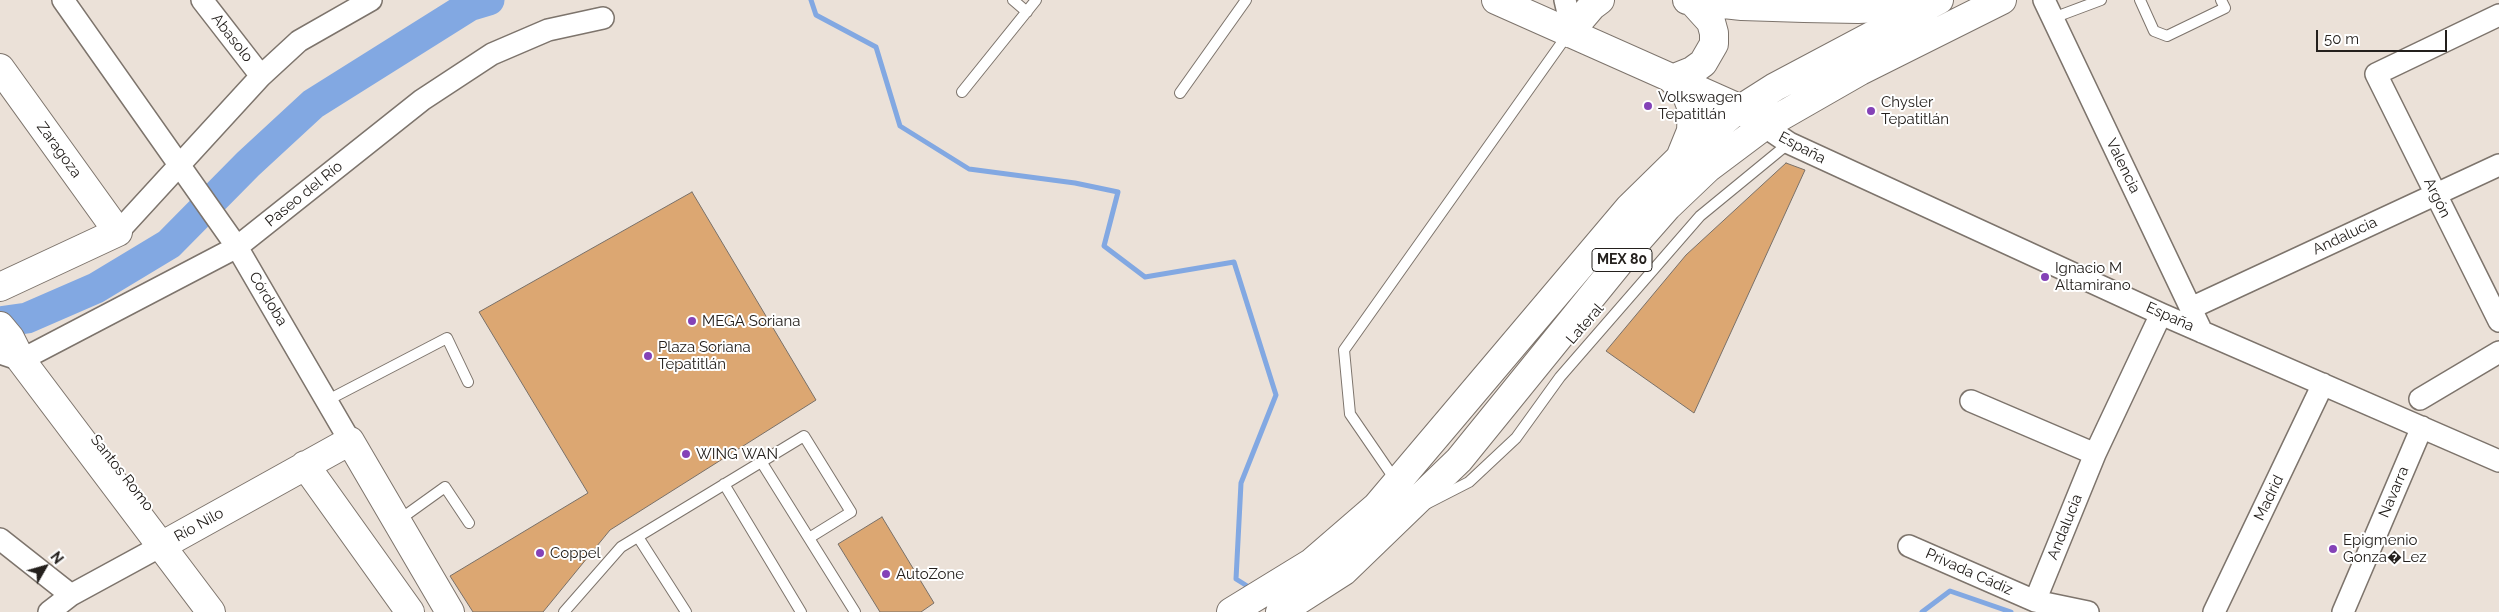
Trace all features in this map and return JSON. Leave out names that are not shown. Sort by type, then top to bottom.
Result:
[{"type":"street","name":"Córdoba","points":[[63,0],[233,241],[328,400],[450,612]]},
{"type":"street","name":"Abasolo","points":[[202,0],[261,76]]},
{"type":"street","points":[[0,287],[118,232],[184,171],[261,76],[299,41],[371,0]]},
{"type":"street","points":[[1496,0],[1741,109],[1764,126]]},
{"type":"street","points":[[1565,0],[1570,22],[1569,33]]},
{"type":"street","points":[[1569,33],[1592,6],[1600,0]]},
{"type":"street","points":[[1672,78],[1692,71],[1703,63],[1714,44],[1714,32],[1711,22],[1690,0]]},
{"type":"street","points":[[1690,0],[1751,6],[1933,3]]},
{"type":"street","name":"MEX 80","points":[[1231,612],[1344,571],[1460,460],[1631,248],[1667,207],[1708,168],[1764,126],[1860,71],[2002,0]]},
{"type":"street","name":"MEX 80","points":[[1280,612],[1311,563],[1377,506],[1628,208],[1680,158],[1741,109],[1775,87],[1933,3]]},
{"type":"street","name":"Valencia","points":[[2048,9],[2202,332]]},
{"type":"street","name":"Argón","points":[[2499,15],[2376,74],[2499,321]]},
{"type":"street","name":"Paseo del Río","points":[[11,343],[233,241],[449,81],[492,54],[548,30],[603,18]]},
{"type":"street","name":"Zaragoza","points":[[0,68],[118,232]]},
{"type":"street","points":[[1672,78],[1686,96],[1692,109],[1691,131],[1680,158]]},
{"type":"street","name":"España","points":[[1764,126],[1789,143],[2161,314],[2499,461]]},
{"type":"street","name":"Andalucia","points":[[2191,308],[2499,165]]},
{"type":"street","name":"Andalucia","points":[[2035,601],[2095,454],[2161,314]]},
{"type":"street","name":"Santos Romo","points":[[11,343],[167,542],[228,612]]},
{"type":"street","points":[[2420,400],[2499,352]]},
{"type":"street","name":"Madrid","points":[[2214,612],[2323,384]]},
{"type":"street","points":[[1971,400],[2095,454]]},
{"type":"street","name":"Navarra","points":[[2343,612],[2422,427]]},
{"type":"street","name":"Río Nilo","points":[[49,612],[71,595],[350,441]]},
{"type":"street","points":[[305,466],[410,612]]},
{"type":"street","points":[[0,539],[71,595]]},
{"type":"street","name":"Santos Romo","points":[[167,542],[211,612]]},
{"type":"street","name":"Privada Cádiz","points":[[1909,546],[2035,601],[2088,612]]},
{"type":"lane","points":[[1013,0],[1027,12]]},
{"type":"lane","points":[[962,92],[1036,0]]},
{"type":"lane","points":[[1180,93],[1246,0]]},
{"type":"lane","points":[[2048,9],[2101,0]]},
{"type":"lane","points":[[2140,0],[2154,31],[2167,36],[2224,8],[2221,0]]},
{"type":"lane","points":[[1398,482],[1350,414],[1344,350],[1569,33]]},
{"type":"lane","name":"Lateral","points":[[1402,517],[1469,482],[1516,438],[1560,376],[1700,216],[1789,143]]},
{"type":"lane","points":[[328,400],[447,338],[468,382]]},
{"type":"lane","points":[[564,612],[621,546],[762,463],[804,436],[851,512],[809,538]]},
{"type":"lane","points":[[762,463],[855,612]]},
{"type":"lane","points":[[724,484],[801,612]]},
{"type":"lane","points":[[398,520],[445,487],[469,523]]},
{"type":"lane","points":[[638,536],[686,612]]},
{"type":"building","points":[[1786,163],[1805,170],[1694,413],[1606,351],[1686,255]]},
{"type":"building","name":"Plaza Soriana Tepatitlán","points":[[692,192],[816,400],[610,530],[543,612],[473,612],[450,576],[588,493],[479,312]]},
{"type":"building","name":"AutoZone","points":[[882,517],[934,603],[921,612],[880,612],[838,544]]},
{"type":"waterway","points":[[0,322],[27,318],[96,288],[169,244],[248,164],[313,104],[469,6],[489,0]]},
{"type":"waterway","points":[[811,0],[816,15],[876,47],[900,126],[969,169],[1075,183],[1118,192],[1104,246],[1145,277],[1234,262],[1276,395],[1241,483],[1236,579],[1252,589]]},
{"type":"waterway","points":[[1922,612],[1950,591],[2011,612]]},
{"type":"place","name":"Volkswagen Tepatitlán","points":[[1648,106]]},
{"type":"place","name":"Chysler Tepatitlán","points":[[1871,111]]},
{"type":"place","name":"Ignacio M Altamirano","points":[[2045,277]]},
{"type":"place","name":"MEGA Soriana","points":[[692,321]]},
{"type":"place","name":"Plaza Soriana Tepatitlán","points":[[648,356]]},
{"type":"place","name":"WING WAN","points":[[686,454]]},
{"type":"place","name":"Epigmenio Gonza�Lez","points":[[2333,549]]},
{"type":"place","name":"Coppel","points":[[540,553]]},
{"type":"place","name":"AutoZone","points":[[886,574]]}]
